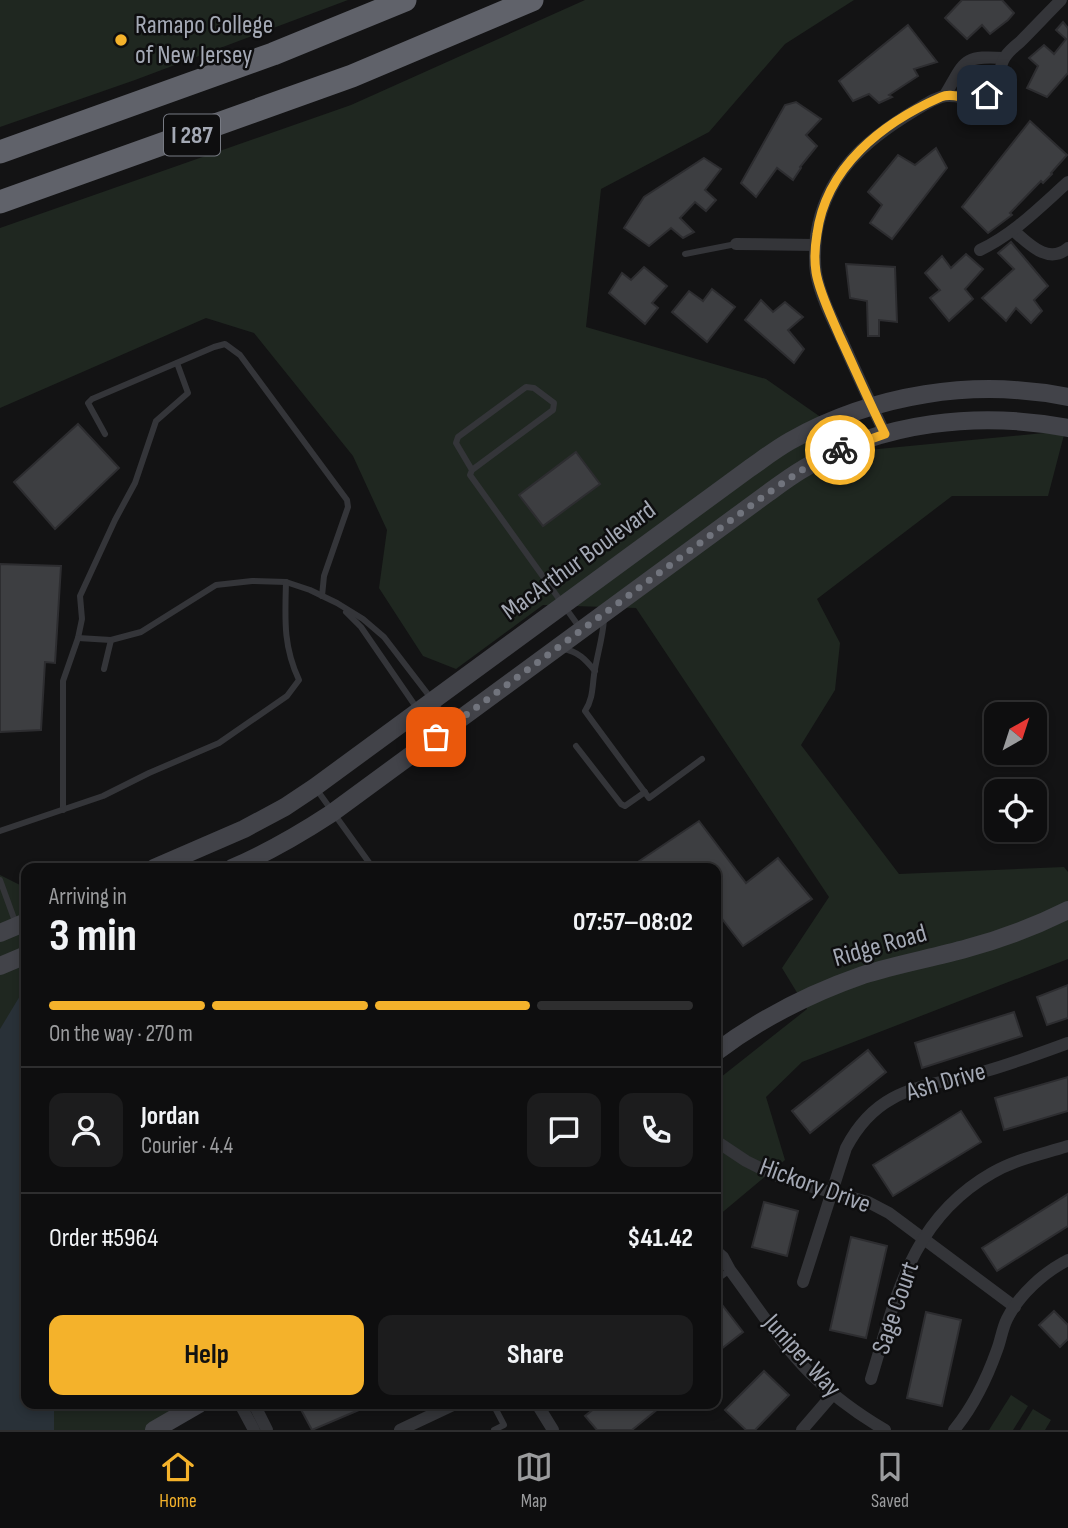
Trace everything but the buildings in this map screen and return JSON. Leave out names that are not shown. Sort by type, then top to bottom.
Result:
[{"type":"highway","name":"I 287","points":[[0,152],[273,54],[405,0]]},
{"type":"highway","name":"I 287","points":[[0,202],[363,72],[532,0]]},
{"type":"main road","name":"MacArthur Boulevard","points":[[166,863],[244,829],[315,788],[789,441],[831,421],[872,406],[916,396],[962,390],[1009,390],[1068,397]]},
{"type":"main road","points":[[243,863],[301,833],[332,813],[805,468],[845,448],[885,434],[925,425],[964,420],[1008,420],[1068,428]]},
{"type":"main road","name":"Ridge Road","points":[[721,1049],[760,1022],[827,989],[898,965],[1008,936],[1068,910]]},
{"type":"main road","points":[[0,933],[21,924]]},
{"type":"main road","points":[[0,966],[21,957]]},
{"type":"main road","points":[[154,1430],[190,1409]]},
{"type":"street","points":[[885,434],[828,311],[816,273],[815,245],[824,205],[842,171],[855,155],[894,123],[945,95],[979,99],[994,89],[999,81],[1004,58],[1061,0]]},
{"type":"street","points":[[945,95],[957,72],[972,59],[1004,58]]},
{"type":"street","points":[[980,250],[1013,231],[1068,182]]},
{"type":"street","points":[[1013,231],[1048,255],[1064,251],[1068,247]]},
{"type":"street","points":[[736,244],[815,245]]},
{"type":"street","name":"Ash Drive","points":[[803,1282],[846,1148],[854,1133],[875,1109],[907,1091],[988,1071],[1068,1042]]},
{"type":"street","name":"Hickory Drive","points":[[721,1144],[770,1173],[867,1202],[889,1213],[1015,1307]]},
{"type":"street","name":"Sage Court","points":[[871,1379],[906,1270],[936,1220],[973,1185],[994,1172],[1018,1161],[1068,1146]]},
{"type":"street","name":"Juniper Way","points":[[721,1255],[790,1351],[811,1374],[858,1413],[885,1430]]},
{"type":"street","points":[[954,1430],[975,1399],[988,1373],[1006,1321],[1015,1307],[1046,1274],[1068,1260]]},
{"type":"street","points":[[802,1430],[833,1394]]},
{"type":"street","points":[[243,1409],[254,1430]]},
{"type":"street","points":[[256,1409],[267,1430]]},
{"type":"street","points":[[400,1430],[444,1409]]},
{"type":"street","points":[[540,1409],[553,1430]]},
{"type":"lane","points":[[685,254],[736,244]]},
{"type":"lane","points":[[105,434],[88,403],[214,347],[225,345],[240,355],[347,500],[348,507],[324,576],[322,596]]},
{"type":"lane","points":[[63,810],[63,681],[82,619],[80,596],[135,483],[156,421],[188,393],[177,362]]},
{"type":"lane","points":[[472,470],[456,443],[458,436],[526,387],[534,388],[554,403],[553,410],[472,470],[470,475],[582,630]]},
{"type":"lane","points":[[78,638],[111,640],[141,632],[216,585],[252,581],[286,582],[337,603],[384,637],[426,706],[436,737]]},
{"type":"lane","points":[[0,831],[103,796],[219,743],[287,696],[299,680],[292,664],[285,631],[286,582]]},
{"type":"lane","points":[[337,603],[361,627],[426,706],[451,725]]},
{"type":"lane","points":[[603,614],[603,636],[594,671],[594,687],[585,711],[649,798],[702,759]]},
{"type":"lane","points":[[104,669],[111,640]]},
{"type":"lane","points":[[556,648],[568,650],[584,658],[594,671]]},
{"type":"lane","points":[[576,746],[621,804],[625,806],[645,792]]},
{"type":"lane","points":[[315,788],[369,863]]},
{"type":"lane","points":[[0,880],[21,922]]},
{"type":"lane","points":[[721,1276],[730,1269]]},
{"type":"lane","points":[[494,1430],[504,1425],[496,1409]]},
{"type":"shaded area","name":"Ramapo College of New Jersey","points":[[0,0],[348,0],[135,80],[0,127]]},
{"type":"shaded area","points":[[585,0],[854,0],[785,44],[709,132],[601,189],[586,327],[766,379],[868,450],[1065,431],[1048,496],[952,496],[817,599],[840,643],[835,690],[801,745],[899,874],[1064,867],[1068,872],[1068,959],[802,1062],[766,1097],[785,1160],[721,1213],[721,1077],[807,1009],[782,968],[829,897],[636,608],[543,605],[456,669],[423,656],[379,588],[387,530],[353,456],[254,333],[206,318],[0,408],[0,228],[351,105]]},
{"type":"shaded area","points":[[0,875],[21,886],[21,1409],[197,1409],[161,1430],[0,1430]]},
{"type":"shaded area","points":[[21,994],[21,1409],[54,1409],[54,1430],[0,1430],[0,1029]]},
{"type":"shaded area","points":[[1011,1395],[1028,1406],[1013,1430],[989,1430]]},
{"type":"shaded area","points":[[1033,1409],[1051,1420],[1045,1430],[1020,1430]]},
{"type":"way so far","points":[[436,737],[768,493],[805,468],[840,450]]},
{"type":"place","name":"Ramapo College of New Jersey","points":[[121,40]]},
{"type":"route","points":[[840,450],[885,434],[828,311],[816,273],[815,245],[824,205],[832,186],[855,155],[894,123],[945,95],[970,100],[987,95]]}]
